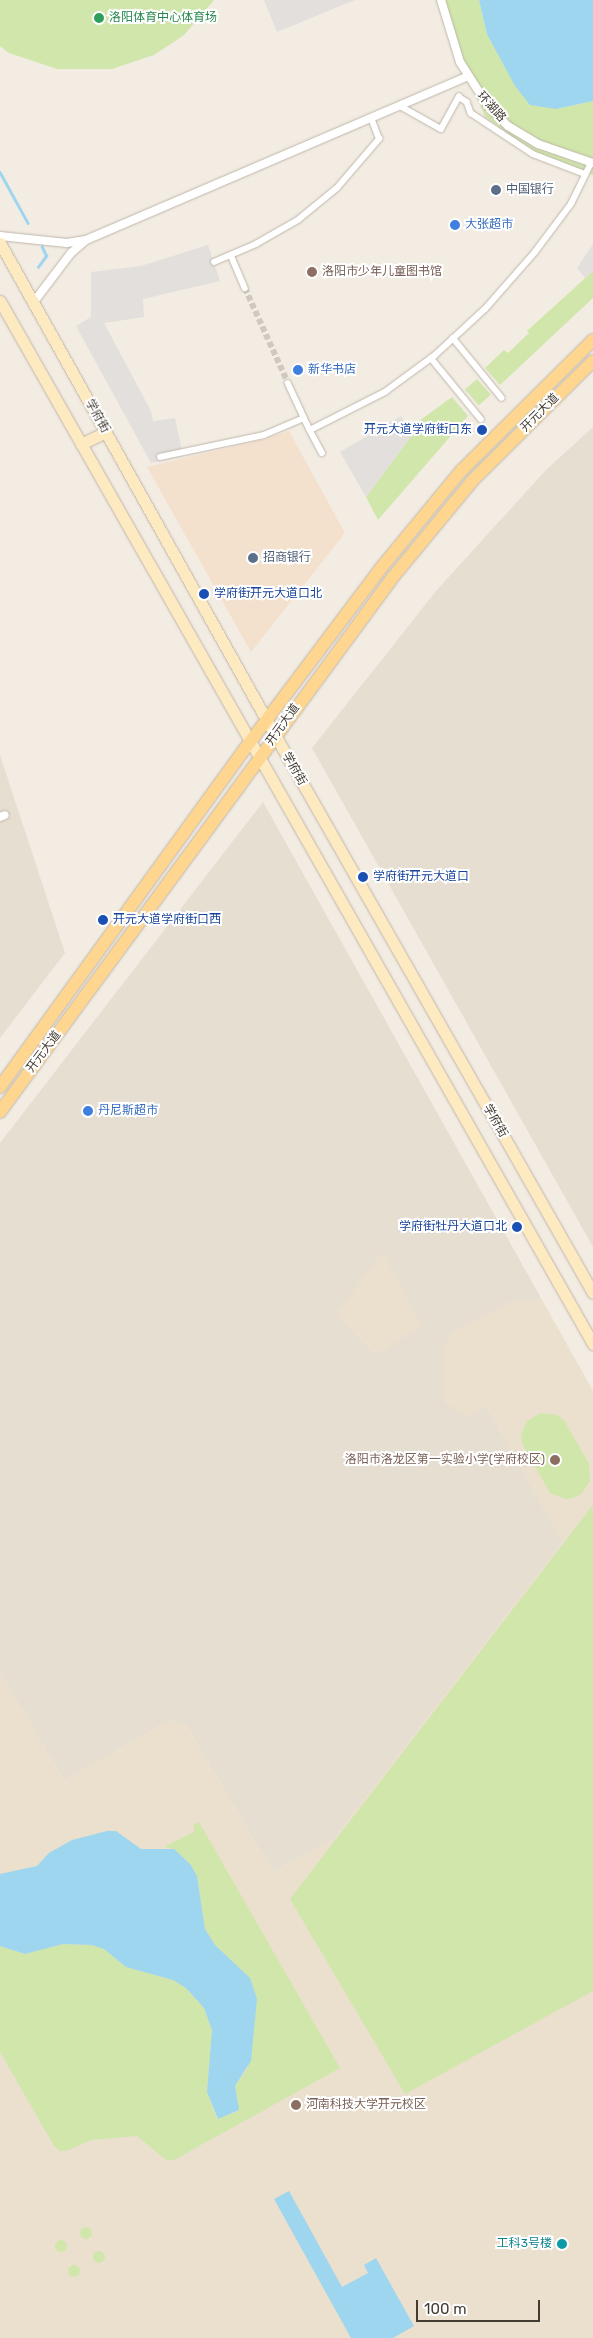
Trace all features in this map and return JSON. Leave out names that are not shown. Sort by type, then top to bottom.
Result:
[{"type":"main road","name":"学府街","points":[[0,244],[275,736],[593,1293]]},
{"type":"main road","name":"学府街","points":[[0,301],[593,1344]]},
{"type":"main road","name":"开元大道","points":[[0,1087],[250,742],[381,568],[461,471],[593,340]]},
{"type":"main road","name":"开元大道","points":[[0,1112],[393,577],[472,481],[593,361]]},
{"type":"main road","points":[[82,444],[106,432]]},
{"type":"street","name":"环湖路","points":[[441,0],[468,77],[488,106],[508,126],[551,150],[592,163]]},
{"type":"street","points":[[0,236],[66,243],[86,240],[468,77]]},
{"type":"street","points":[[400,106],[440,129],[458,97],[468,102],[471,113],[533,154],[585,174]]},
{"type":"street","points":[[214,262],[298,220],[337,188],[380,138],[371,118]]},
{"type":"street","points":[[310,430],[385,392],[431,358],[485,309],[535,252],[571,204],[592,163]]},
{"type":"street","points":[[33,303],[71,253],[86,240]]},
{"type":"street","points":[[231,255],[246,288]]},
{"type":"street","points":[[453,338],[502,398]]},
{"type":"street","points":[[431,358],[481,418]]},
{"type":"street","points":[[288,383],[322,453]]},
{"type":"street","points":[[160,457],[264,435],[304,418]]},
{"type":"shaded area","points":[[264,0],[355,0],[277,32]]},
{"type":"shaded area","points":[[593,244],[593,271],[585,278],[577,268]]},
{"type":"shaded area","points":[[208,245],[220,281],[143,299],[144,317],[104,323],[151,411],[153,421],[175,418],[183,456],[151,463],[76,326],[91,317],[91,272],[141,266]]},
{"type":"shaded area","points":[[401,416],[412,435],[366,497],[340,452]]},
{"type":"shaded area","points":[[593,427],[593,1247],[312,748],[436,591],[546,470]]},
{"type":"shaded area","points":[[289,431],[345,533],[251,652],[147,467],[266,439]]},
{"type":"shaded area","points":[[0,755],[65,953],[0,1038]]},
{"type":"shaded area","points":[[263,802],[541,1298],[531,1304],[487,1407],[563,1542],[334,1839],[273,1872],[186,1725],[168,1721],[64,1781],[0,1672],[0,1143]],"holes":[[[337,1314],[422,1325],[380,1352],[372,1351]]]},
{"type":"shaded area","points":[[382,1252],[422,1326],[380,1352],[372,1351],[337,1314]]},
{"type":"shaded area","name":"河南科技大学开元校区","points":[[541,1298],[593,1391],[593,2338],[0,2338],[0,1672],[64,1781],[168,1721],[186,1725],[273,1872],[334,1839],[563,1542],[487,1407],[468,1417],[444,1402],[444,1345],[452,1333],[515,1299],[531,1304]]},
{"type":"green space","name":"洛阳体育中心体育场","points":[[0,0],[214,0],[184,35],[154,55],[112,69],[57,69],[9,53],[0,46]]},
{"type":"green space","points":[[438,0],[479,0],[487,34],[556,109],[593,101],[593,175],[533,151],[485,117]]},
{"type":"green space","points":[[593,271],[593,298],[500,385],[485,368],[504,350],[508,353],[529,333],[527,331]]},
{"type":"green space","points":[[477,379],[491,395],[479,405],[465,389]]},
{"type":"green space","points":[[452,397],[468,416],[378,520],[366,497],[412,435],[408,429]]},
{"type":"green space","points":[[541,1413],[557,1415],[564,1420],[589,1464],[590,1481],[581,1494],[573,1498],[565,1499],[550,1493],[522,1443],[521,1435],[527,1421]]},
{"type":"green space","points":[[593,1505],[593,1991],[405,2094],[290,1899]]},
{"type":"green space","points":[[199,1822],[340,2068],[174,2160],[166,2160],[137,2136],[91,2140],[69,2150],[60,2151],[54,2146],[0,2052],[0,1946],[25,1954],[63,1944],[92,1945],[104,1949],[126,1967],[173,1980],[186,1988],[204,2008],[212,2030],[207,2092],[217,2119],[238,2111],[235,2086],[248,2068],[250,1978],[215,1945],[205,1929],[197,1876],[191,1865],[174,1849],[164,1847],[195,1831],[193,1825]]},
{"type":"green space","points":[[84,2227],[88,2227],[92,2233],[88,2239],[84,2239],[80,2235],[80,2231]]},
{"type":"green space","points":[[59,2240],[63,2240],[67,2246],[63,2252],[59,2252],[55,2248],[55,2244]]},
{"type":"green space","points":[[97,2251],[101,2251],[105,2257],[101,2263],[97,2263],[93,2259],[93,2255]]},
{"type":"green space","points":[[72,2265],[76,2265],[80,2271],[76,2277],[72,2277],[68,2273],[68,2269]]},
{"type":"water","points":[[479,0],[593,0],[593,101],[556,109],[530,105],[515,86],[487,34]]},
{"type":"water","points":[[107,1831],[116,1831],[141,1849],[174,1849],[191,1865],[197,1876],[205,1929],[215,1945],[250,1978],[257,1999],[251,2061],[235,2086],[239,2110],[218,2119],[207,2092],[212,2030],[204,2008],[186,1988],[173,1980],[126,1967],[104,1949],[92,1945],[63,1944],[25,1954],[0,1946],[0,1874],[37,1866],[49,1853],[72,1840]]},
{"type":"water","points":[[289,2191],[342,2287],[368,2273],[364,2265],[376,2258],[414,2326],[393,2338],[351,2338],[274,2199]]},
{"type":"waterway","points":[[0,172],[28,223]]},
{"type":"waterway","points":[[38,267],[46,256],[42,247]]},
{"type":"tunnel","points":[[245,288],[288,383]]},
{"type":"place","name":"洛阳体育中心体育场","points":[[99,18]]},
{"type":"place","name":"中国银行","points":[[496,190]]},
{"type":"place","name":"大张超市","points":[[455,225]]},
{"type":"place","name":"洛阳市少年儿童图书馆","points":[[312,272]]},
{"type":"place","name":"新华书店","points":[[298,370]]},
{"type":"place","name":"开元大道学府街口东","points":[[482,430]]},
{"type":"place","name":"招商银行","points":[[253,558]]},
{"type":"place","name":"学府街开元大道口北","points":[[204,594]]},
{"type":"place","name":"学府街开元大道口","points":[[363,877]]},
{"type":"place","name":"开元大道学府街口西","points":[[103,920]]},
{"type":"place","name":"丹尼斯超市","points":[[88,1111]]},
{"type":"place","name":"学府街牡丹大道口北","points":[[517,1227]]},
{"type":"place","name":"洛阳市洛龙区第一实验小学(学府校区)","points":[[555,1460]]},
{"type":"place","name":"河南科技大学开元校区","points":[[296,2105]]},
{"type":"place","name":"工科3号楼","points":[[562,2244]]}]
